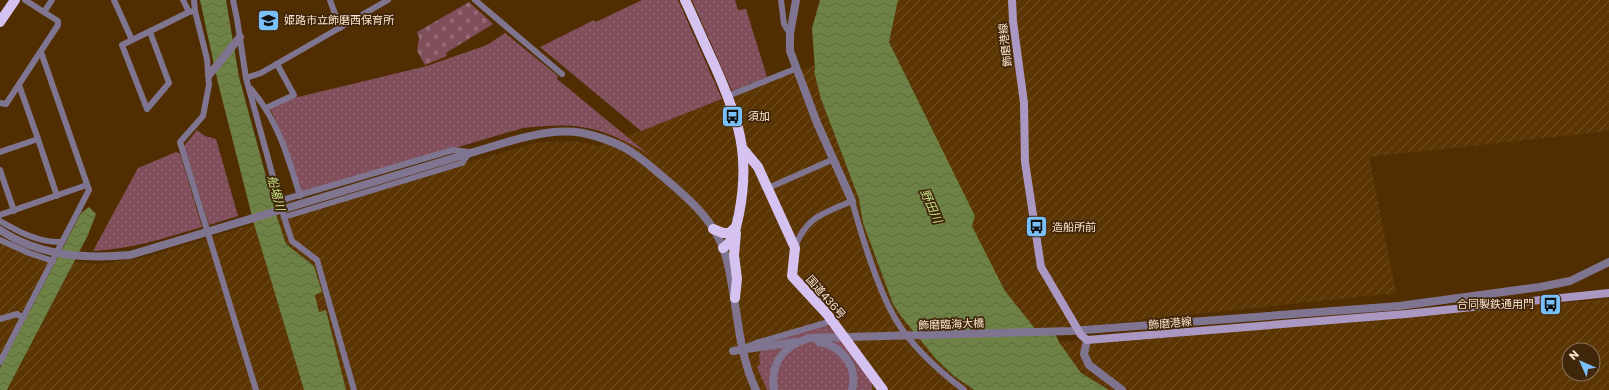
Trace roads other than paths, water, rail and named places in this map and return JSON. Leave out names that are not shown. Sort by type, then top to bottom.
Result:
[{"type":"highway","points":[[0,22],[14,0]]},
{"type":"highway","points":[[685,0],[728,96],[738,124],[743,149],[743,187],[736,227],[734,255],[737,279],[735,298]]},
{"type":"highway","points":[[743,149],[758,167],[795,248]]},
{"type":"highway","points":[[713,229],[723,234],[729,233],[736,227]]},
{"type":"highway","points":[[723,248],[731,240],[736,227]]},
{"type":"highway","name":"国道436号","points":[[795,248],[792,276],[832,321],[883,390]]},
{"type":"main road","name":"飾磨港線","points":[[1012,0],[1014,28],[1024,103],[1025,162],[1041,267],[1082,335],[1087,340],[1406,314],[1609,293]]},
{"type":"street","points":[[0,104],[6,104],[58,25],[58,22],[25,0]]},
{"type":"street","points":[[44,12],[52,0]]},
{"type":"street","points":[[183,0],[192,12],[207,59],[209,85],[203,116],[180,142],[256,390]]},
{"type":"street","points":[[192,12],[194,0]]},
{"type":"street","points":[[232,0],[240,37],[246,78],[250,88],[284,218],[292,241],[317,260],[354,390]]},
{"type":"street","points":[[330,0],[340,28]]},
{"type":"street","points":[[246,78],[261,73],[388,0]]},
{"type":"street","points":[[475,0],[562,74]]},
{"type":"street","points":[[781,0],[784,24],[790,34]]},
{"type":"street","points":[[796,0],[790,34],[790,51],[795,69],[852,201],[860,232],[887,304],[897,322],[929,360],[964,390]]},
{"type":"street","points":[[116,1],[132,40]]},
{"type":"street","points":[[150,32],[169,83],[147,109],[122,45],[192,12]]},
{"type":"street","points":[[209,75],[240,37]]},
{"type":"street","points":[[0,362],[89,190],[41,52]]},
{"type":"street","points":[[266,108],[293,96],[294,94],[276,64]]},
{"type":"street","points":[[728,96],[795,69]]},
{"type":"street","points":[[19,85],[57,196]]},
{"type":"street","points":[[250,88],[266,108],[278,129],[300,196]]},
{"type":"street","points":[[0,230],[19,240],[46,250],[73,256],[101,257],[130,255],[470,152],[554,131],[581,133],[600,137],[622,146],[641,158],[689,199],[703,213],[713,229],[723,248],[735,298],[742,350],[756,390]]},
{"type":"street","points":[[0,152],[38,139]]},
{"type":"street","points":[[279,202],[453,150],[470,152]]},
{"type":"street","points":[[284,218],[462,163],[470,152]]},
{"type":"street","points":[[768,188],[834,159]]},
{"type":"street","points":[[0,170],[14,211]]},
{"type":"street","points":[[0,215],[87,185]]},
{"type":"street","points":[[795,248],[802,231],[810,222],[852,201]]},
{"type":"street","points":[[0,220],[28,236],[52,242],[62,242]]},
{"type":"street","points":[[0,240],[29,254],[53,261]]},
{"type":"street","name":"飾磨臨海大橋","points":[[774,390],[774,369],[782,353],[789,347],[808,338],[1071,331],[1398,306],[1540,287],[1570,280],[1609,262]]},
{"type":"street","points":[[0,319],[17,314],[23,318]]},
{"type":"street","points":[[742,350],[756,343],[832,321]]},
{"type":"street","points":[[1087,340],[1084,354],[1089,365],[1122,390]]},
{"type":"street","points":[[732,351],[802,341],[830,344],[844,354],[850,363],[853,374],[852,390]]},
{"type":"water","points":[[200,0],[226,0],[239,77],[277,217],[286,244],[314,266],[322,292],[315,295],[319,312],[326,310],[346,390],[304,390],[254,224],[218,83]]},
{"type":"water","name":"野田川","points":[[820,0],[898,0],[889,42],[975,216],[972,226],[1005,291],[1037,331],[1053,329],[1059,342],[1081,373],[1109,390],[974,390],[954,376],[936,359],[900,315],[893,304],[863,223],[859,199],[821,99],[814,71],[812,28]]},
{"type":"water","points":[[89,207],[96,214],[88,235],[7,390],[0,390],[0,368],[81,213]]},
{"type":"place","name":"姫路市立飾磨西保育所","points":[[268,20]]},
{"type":"place","name":"須加","points":[[732,116]]},
{"type":"place","name":"造船所前","points":[[1037,227]]},
{"type":"place","name":"合同製鉄通用門","points":[[1550,304]]},
{"type":"water label","name":"船場川","points":[[276,193]]}]
